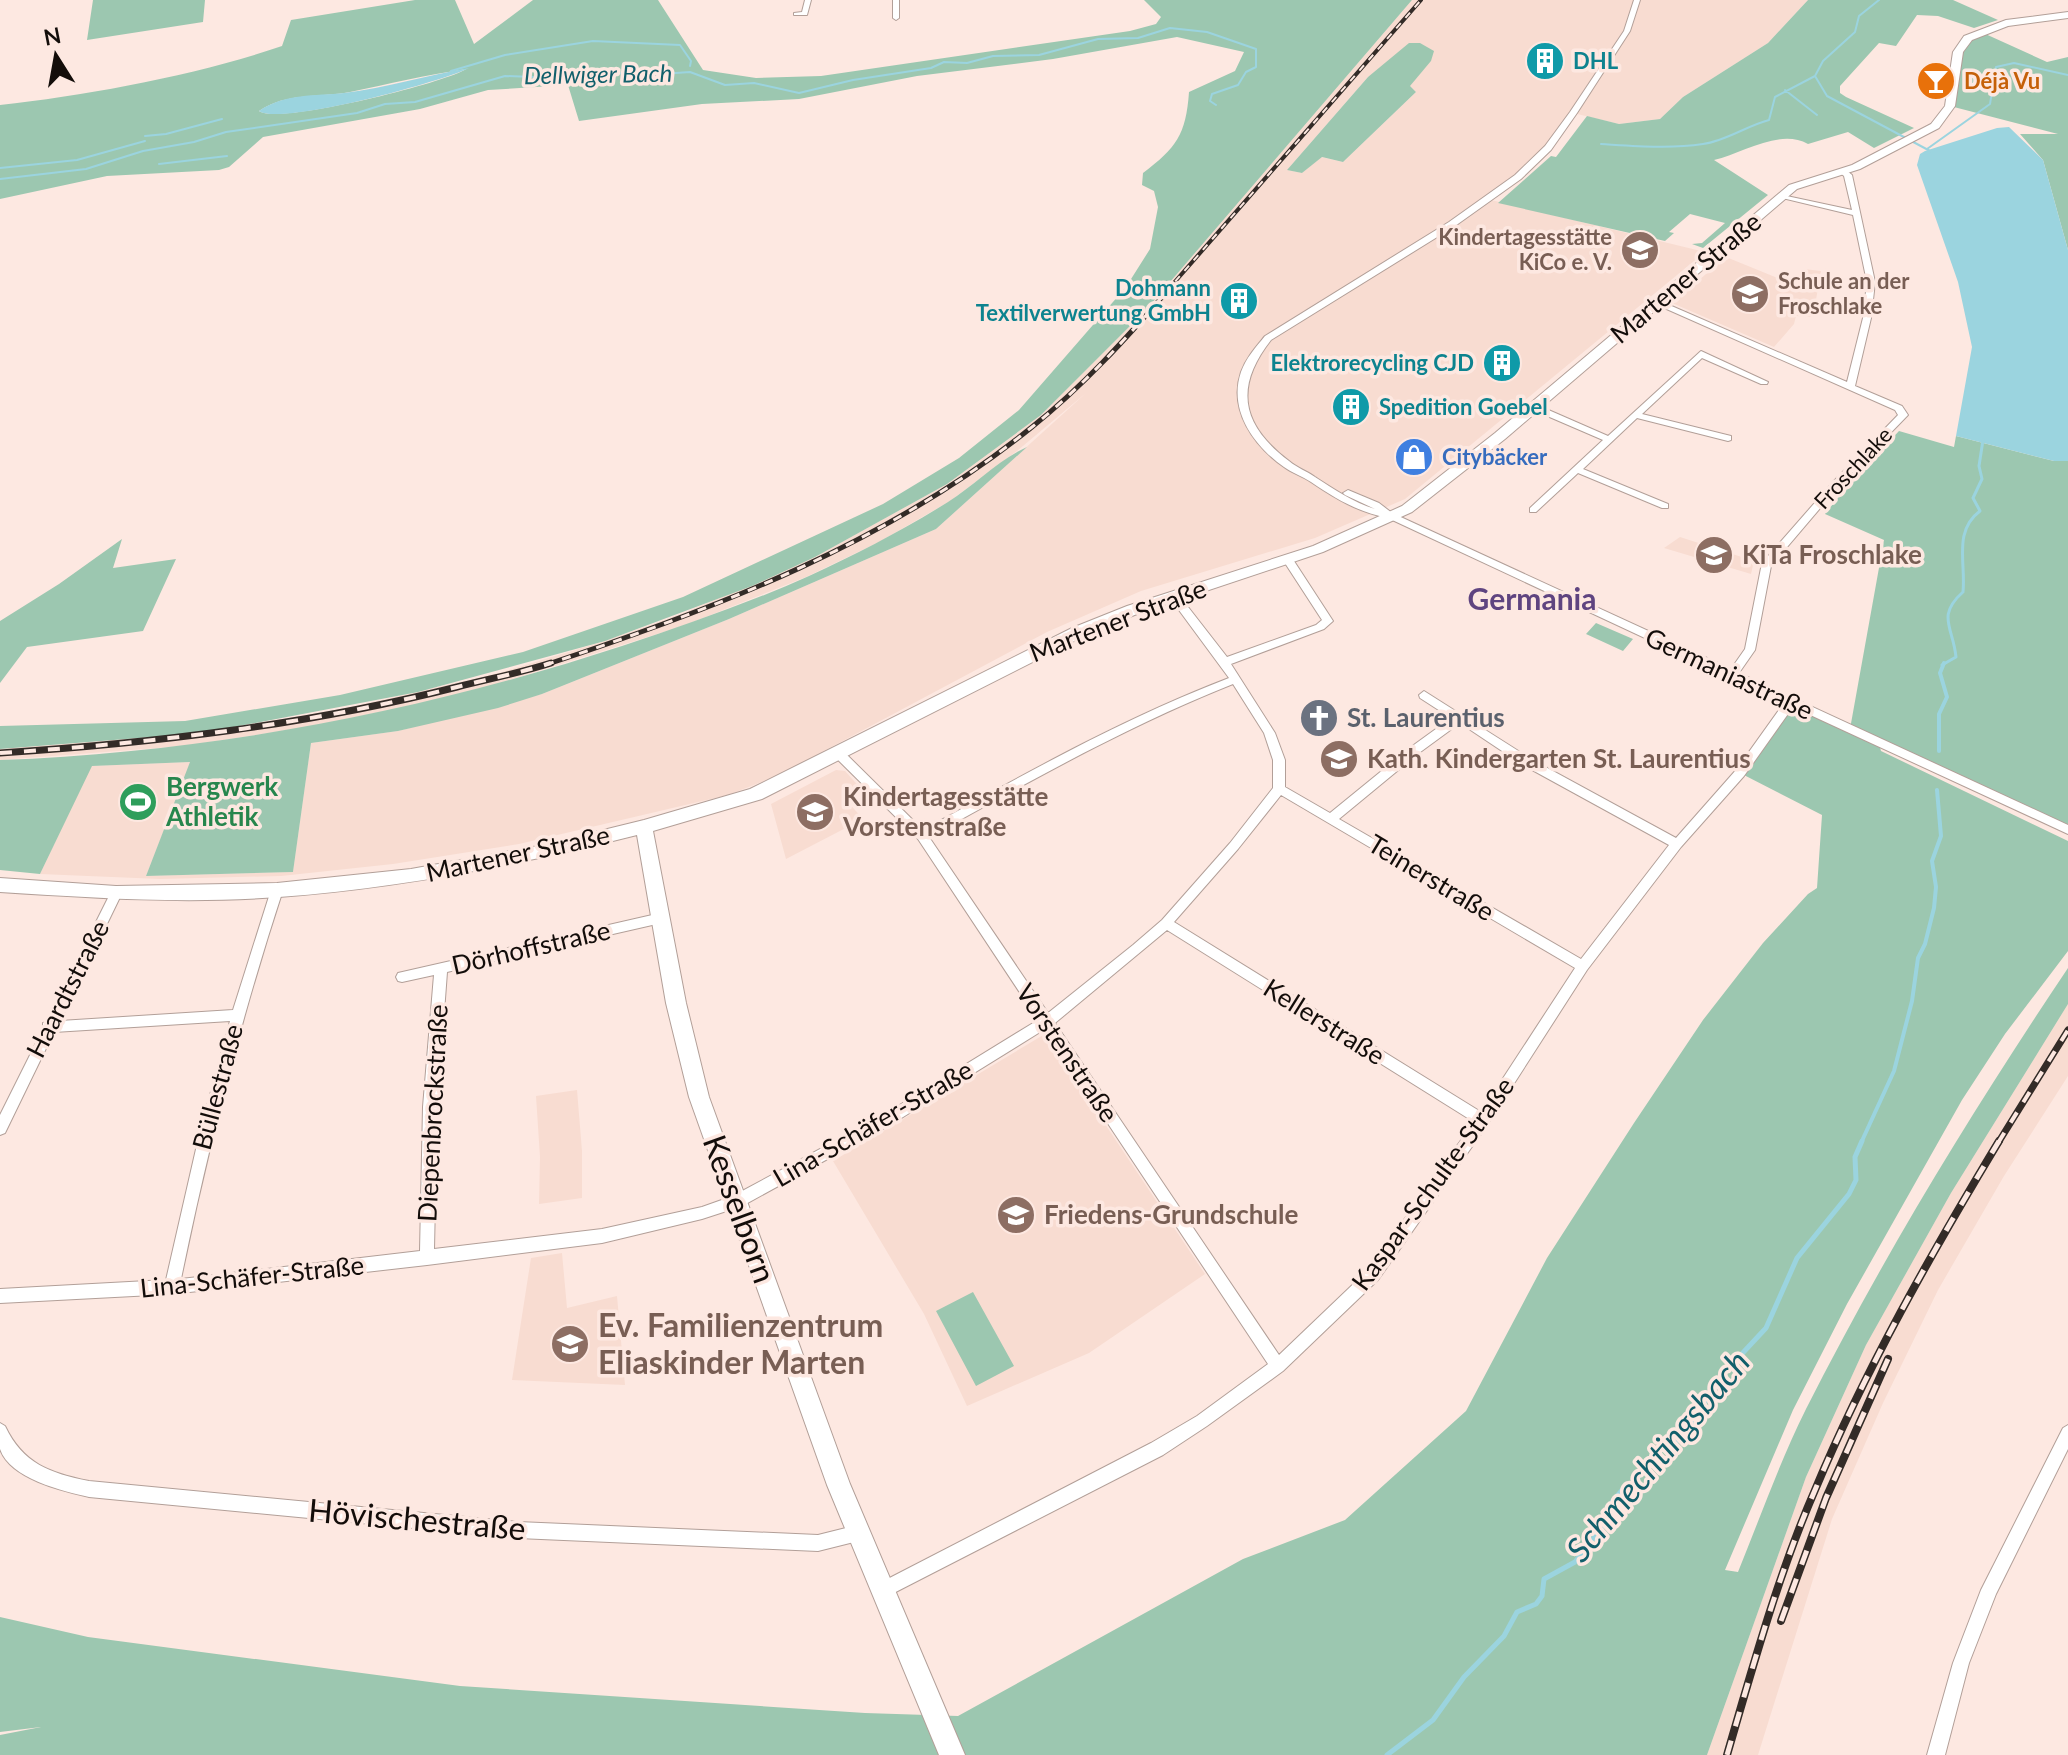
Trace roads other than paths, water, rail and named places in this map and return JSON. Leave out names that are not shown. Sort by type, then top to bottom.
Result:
[{"type":"street","points":[[805,15],[808,0]]},
{"type":"street","points":[[896,0],[896,18]]},
{"type":"street","name":"Germaniastraße","points":[[1637,0],[1627,31],[1573,113],[1548,148],[1518,177],[1452,224],[1268,338],[1252,355],[1243,374],[1240,398],[1251,427],[1284,462],[1366,511],[1391,516],[2068,830]]},
{"type":"street","points":[[2049,4],[2068,15]]},
{"type":"street","name":"Martener Straße","points":[[0,885],[116,893],[277,890],[345,884],[538,853],[644,827],[756,794],[1037,651],[1132,610],[1288,560],[1391,516],[1431,492],[1782,197],[1804,182],[1843,172],[1935,126],[1948,111],[1958,50],[1968,38],[2006,23],[2068,15]]},
{"type":"street","points":[[1843,172],[1848,175],[1871,282],[1867,318],[1850,387]]},
{"type":"street","points":[[1782,197],[1856,213]]},
{"type":"street","name":"Froschlake","points":[[1657,303],[1899,408],[1903,415],[1836,484],[1766,565],[1750,650],[1732,675]]},
{"type":"street","points":[[1533,510],[1701,354],[1764,382]]},
{"type":"street","points":[[1534,407],[1608,439]]},
{"type":"street","points":[[1636,415],[1728,438]]},
{"type":"street","points":[[1578,470],[1665,506]]},
{"type":"street","points":[[1225,662],[1320,627],[1328,621],[1288,560]]},
{"type":"street","points":[[1174,596],[1237,679],[1269,733],[1279,760],[1279,789]]},
{"type":"street","points":[[922,836],[1177,700],[1237,679]]},
{"type":"street","points":[[1424,695],[1527,762],[1677,844]]},
{"type":"street","name":"Kaspar-Schulte-Straße","points":[[882,1591],[1157,1449],[1226,1405],[1278,1366],[1373,1275],[1483,1120],[1583,966],[1677,844],[1740,773],[1790,703]]},
{"type":"street","points":[[1332,818],[1458,719]]},
{"type":"street","name":"Vorstenstraße","points":[[838,753],[922,836],[1278,1366]]},
{"type":"street","name":"Teinerstraße","points":[[1279,789],[1583,966]]},
{"type":"street","name":"Lina-Schäfer-Straße","points":[[1,1298],[172,1287],[602,1236],[702,1213],[737,1201],[890,1118],[1046,1022],[1166,923],[1279,789]]},
{"type":"street","name":"Kesselborn","points":[[644,827],[692,1073],[858,1533],[952,1755]]},
{"type":"street","name":"Büllestraße","points":[[172,1287],[190,1193],[238,1015],[277,890]]},
{"type":"street","name":"Haardtstraße","points":[[0,1129],[116,893]]},
{"type":"street","name":"Dörhoffstraße","points":[[402,977],[661,918]]},
{"type":"street","name":"Kellerstraße","points":[[1166,923],[1483,1120]]},
{"type":"street","name":"Diepenbrockstraße","points":[[427,1258],[430,1107],[441,969]]},
{"type":"street","points":[[48,1027],[238,1015]]},
{"type":"street","name":"Hövischestraße","points":[[0,1431],[14,1458],[33,1472],[59,1483],[89,1489],[518,1530],[818,1543],[858,1533]]},
{"type":"street","points":[[1936,1755],[1961,1663],[1989,1590],[2067,1440]]},
{"type":"water","points":[[469,68],[396,92],[328,108],[297,113],[259,111],[290,98],[360,91]]},
{"type":"water","points":[[2009,127],[2043,160],[2068,250],[2068,461],[2054,461],[1956,436],[1972,347],[1958,282],[1917,165],[1920,154],[1925,151]]},
{"type":"waterway","points":[[1815,76],[1823,61],[1855,32],[1859,16],[1879,0]]},
{"type":"waterway","name":"Dellwiger Bach","points":[[0,179],[86,169],[143,151],[194,142],[226,132],[357,113],[385,104],[415,102],[505,76],[582,79],[630,72],[647,75],[690,72],[725,85],[754,83],[799,93],[853,80],[931,68],[944,62],[967,63],[993,56],[1039,55],[1098,39],[1138,38],[1170,28],[1207,32],[1256,49],[1256,67],[1246,72],[1238,85],[1212,94],[1210,101],[1216,105]]},
{"type":"waterway","points":[[451,71],[505,55],[593,41],[680,45],[691,61],[690,66]]},
{"type":"waterway","points":[[1927,149],[1990,104],[1996,67],[2014,63],[2068,75]]},
{"type":"waterway","name":"Dellwiger Bach","points":[[1786,91],[1815,76]]},
{"type":"waterway","name":"Schmechtingsbach","points":[[1815,76],[1827,96],[1932,152]]},
{"type":"waterway","name":"Dellwiger Bach","points":[[1601,144],[1652,147],[1720,140],[1769,120],[1775,97],[1786,91]]},
{"type":"waterway","points":[[1786,91],[1817,115]]},
{"type":"waterway","points":[[145,136],[166,134],[222,119]]},
{"type":"waterway","points":[[0,168],[77,160],[145,141]]},
{"type":"waterway","name":"Dellwiger Bach","points":[[159,164],[227,156]]},
{"type":"waterway","name":"Schmechtingsbach","points":[[1944,664],[1956,657],[1948,615],[1963,592],[1962,548],[1966,528],[1980,511],[1973,498],[1982,479],[1979,466],[1983,440]]},
{"type":"waterway","name":"Schmechtingsbach","points":[[1939,751],[1939,714],[1947,697],[1940,673],[1944,664]]},
{"type":"waterway","name":"Schmechtingsbach","points":[[1861,1143],[1894,1071],[1912,1001],[1918,958],[1925,944],[1934,908],[1936,887],[1932,861],[1941,836],[1937,790]]},
{"type":"waterway","name":"Schmechtingsbach","points":[[1387,1755],[1433,1720],[1464,1677],[1504,1636],[1517,1612],[1536,1604],[1542,1596],[1544,1579],[1575,1562],[1611,1516],[1612,1502],[1624,1488],[1633,1484],[1661,1446],[1673,1444],[1681,1438],[1724,1373],[1766,1328],[1797,1258],[1849,1194],[1856,1180],[1855,1157],[1862,1141]]},
{"type":"railway","points":[[1166,292],[1421,0]]},
{"type":"railway","points":[[550,663],[737,595],[860,538],[919,505],[977,468],[1050,412],[1103,362],[1168,290]]},
{"type":"railway","points":[[0,753],[173,738],[287,722],[401,700],[550,663]]},
{"type":"railway","points":[[545,665],[550,663]]},
{"type":"railway","points":[[1998,1143],[2068,1030]]},
{"type":"railway","points":[[1727,1755],[1778,1588],[1835,1445],[1901,1312],[1999,1141]]},
{"type":"railway","points":[[1781,1621],[1826,1498],[1888,1359]]},
{"type":"place","name":"DHL","points":[[1545,61]]},
{"type":"place","name":"Déjà Vu","points":[[1936,81]]},
{"type":"place","name":"Kindertagesstätte KiCo e. V.","points":[[1640,250]]},
{"type":"place","name":"Schule an der Froschlake","points":[[1750,294]]},
{"type":"place","name":"Dohmann Textilverwertung GmbH","points":[[1239,301]]},
{"type":"place","name":"Elektrorecycling CJD","points":[[1502,363]]},
{"type":"place","name":"Spedition Goebel","points":[[1351,407]]},
{"type":"place","name":"Citybäcker","points":[[1414,457]]},
{"type":"place","name":"KiTa Froschlake","points":[[1714,555]]},
{"type":"place","name":"St. Laurentius","points":[[1319,718]]},
{"type":"place","name":"Kath. Kindergarten St. Laurentius","points":[[1339,759]]},
{"type":"place","name":"Bergwerk Athletik","points":[[138,802]]},
{"type":"place","name":"Kindertagesstätte Vorstenstraße","points":[[815,812]]},
{"type":"place","name":"Friedens-Grundschule","points":[[1016,1215]]},
{"type":"place","name":"Ev. Familienzentrum Eliaskinder Marten","points":[[570,1344]]},
{"type":"district","name":"Germania","points":[[1532,600]]}]
